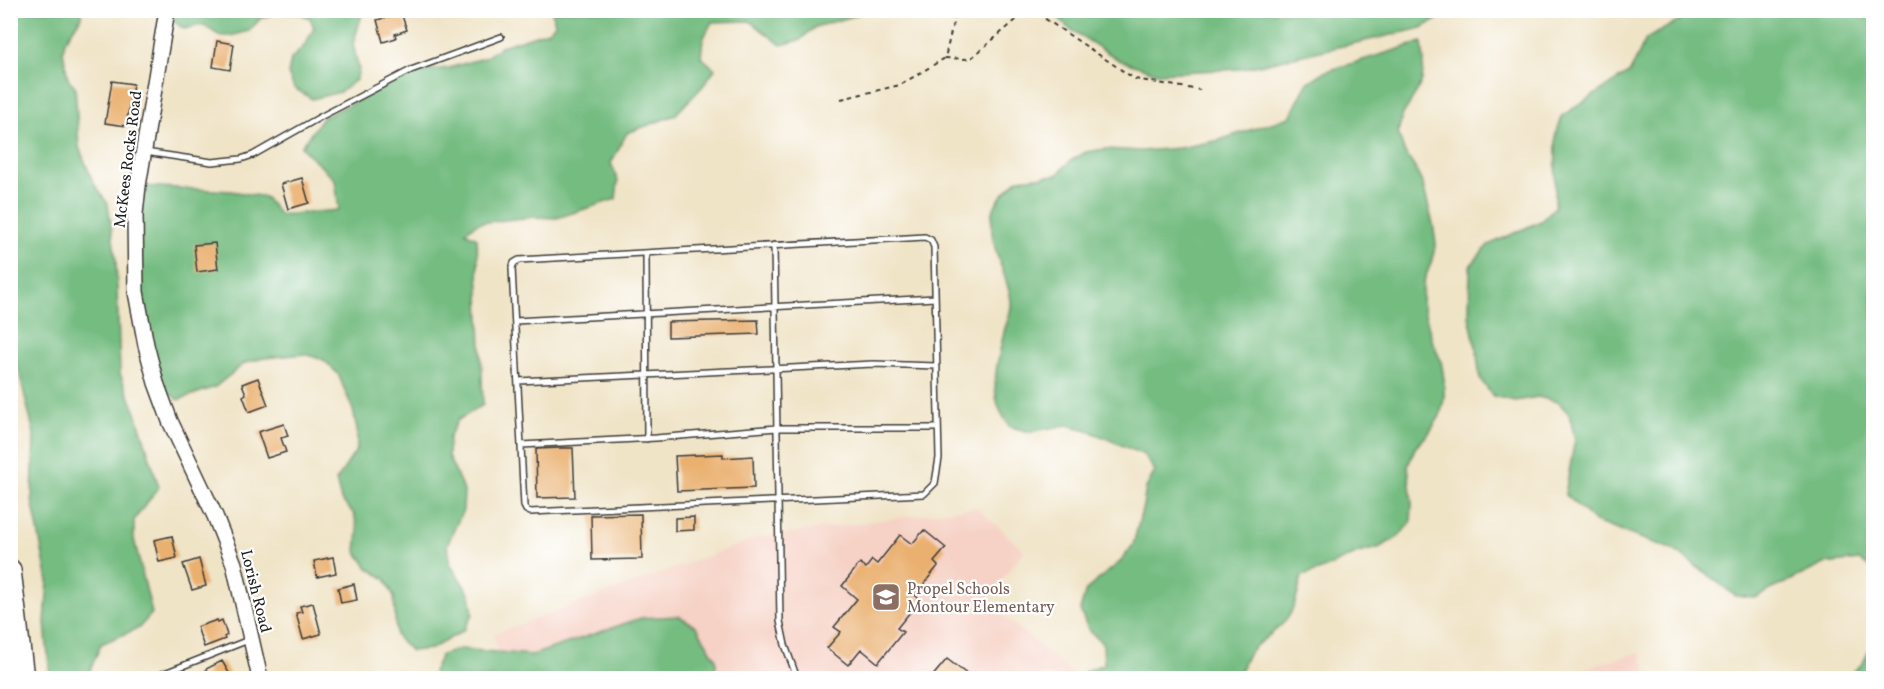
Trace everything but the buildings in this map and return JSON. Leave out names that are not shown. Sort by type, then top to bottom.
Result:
[{"type":"highway","points":[[10,570],[23,678]]},
{"type":"street","name":"McKees Rocks Road","points":[[167,10],[135,213],[136,292],[156,383],[170,421],[199,481]]},
{"type":"street","name":"Lorish Road","points":[[199,481],[234,564],[260,678]]},
{"type":"lane","points":[[144,152],[212,162],[247,157],[263,151],[322,116],[411,70],[501,37]]},
{"type":"lane","points":[[925,237],[931,240],[934,247],[939,458],[935,483],[924,494],[531,512],[526,510],[512,268],[514,263],[519,260],[774,245],[925,237]]},
{"type":"lane","points":[[774,245],[780,621],[785,645],[797,678]]},
{"type":"lane","points":[[646,253],[647,439]]},
{"type":"lane","points":[[515,321],[935,298]]},
{"type":"lane","points":[[518,381],[873,364],[937,366]]},
{"type":"lane","points":[[521,445],[647,439],[777,428],[938,428]]},
{"type":"lane","points":[[152,678],[251,639]]},
{"type":"path","points":[[945,58],[955,15],[953,10]]},
{"type":"path","points":[[841,99],[900,85],[945,58],[970,59],[1022,15],[1041,16],[1135,79],[1200,90]]},
{"type":"shaded area","points":[[976,507],[1025,551],[985,600],[1078,678],[505,678],[493,634],[760,537]]},
{"type":"shaded area","points":[[1639,652],[1650,678],[1553,678]]},
{"type":"green space","points":[[10,11],[82,11],[82,16],[65,41],[63,51],[68,79],[75,86],[79,147],[93,182],[108,204],[116,260],[120,374],[135,410],[159,487],[134,520],[134,539],[152,613],[139,628],[101,644],[87,678],[50,678],[45,623],[48,581],[32,500],[34,434],[13,347],[18,286],[10,233]]},
{"type":"green space","points":[[171,11],[363,11],[353,44],[359,70],[356,80],[340,92],[312,99],[294,88],[288,74],[291,59],[304,46],[314,28],[310,18],[301,14],[280,12],[261,18],[249,31],[220,36],[203,25],[184,29],[176,23]]},
{"type":"green space","points":[[552,11],[864,11],[815,27],[800,40],[781,45],[750,21],[712,22],[703,39],[701,57],[715,69],[703,86],[675,115],[627,133],[611,163],[618,181],[616,199],[557,218],[534,217],[478,223],[465,232],[477,238],[483,405],[458,420],[449,437],[448,456],[464,491],[463,510],[447,545],[450,564],[470,595],[473,614],[463,631],[431,649],[411,651],[396,636],[394,597],[385,579],[368,568],[356,551],[358,532],[354,514],[341,500],[336,481],[357,449],[357,429],[353,410],[338,374],[324,360],[305,354],[264,358],[245,363],[215,387],[178,400],[159,384],[138,293],[142,186],[231,191],[265,197],[280,215],[339,210],[335,180],[301,147],[322,118],[413,72],[449,68],[486,57],[502,46],[548,31],[555,24]]},
{"type":"green space","points":[[1053,11],[1452,11],[1422,28],[1241,69],[1157,73],[1119,60],[1067,27]]},
{"type":"green space","points":[[1696,11],[1873,11],[1873,570],[1859,560],[1824,564],[1754,598],[1736,596],[1674,550],[1595,522],[1565,494],[1575,439],[1569,414],[1558,402],[1538,397],[1515,401],[1493,396],[1480,379],[1469,316],[1470,266],[1488,245],[1541,221],[1555,207],[1556,134],[1563,115],[1630,72],[1646,39]]},
{"type":"green space","points":[[1422,42],[1424,62],[1422,80],[1403,114],[1398,132],[1404,151],[1423,185],[1433,224],[1436,244],[1423,283],[1422,303],[1433,343],[1441,361],[1444,399],[1440,416],[1415,448],[1408,466],[1412,503],[1411,523],[1397,538],[1378,548],[1358,553],[1302,576],[1292,610],[1286,620],[1251,650],[1242,666],[1239,678],[1084,678],[1084,672],[1104,664],[1103,644],[1088,629],[1080,610],[1086,590],[1120,562],[1133,545],[1146,488],[1155,471],[1144,455],[1087,430],[1067,425],[1029,432],[1009,426],[1000,410],[995,390],[998,358],[1011,304],[992,235],[993,212],[997,203],[1018,179],[1057,175],[1070,161],[1086,152],[1105,149],[1142,151],[1179,148],[1216,141],[1290,117],[1307,83],[1324,72]]},
{"type":"green space","points":[[679,616],[696,626],[716,659],[716,678],[434,678],[433,672],[441,655],[460,649],[532,655],[641,618]]},
{"type":"green space","points":[[1873,642],[1873,678],[1846,678],[1863,663]]},
{"type":"place","name":"Propel Schools Montour Elementary","points":[[886,597]]}]
